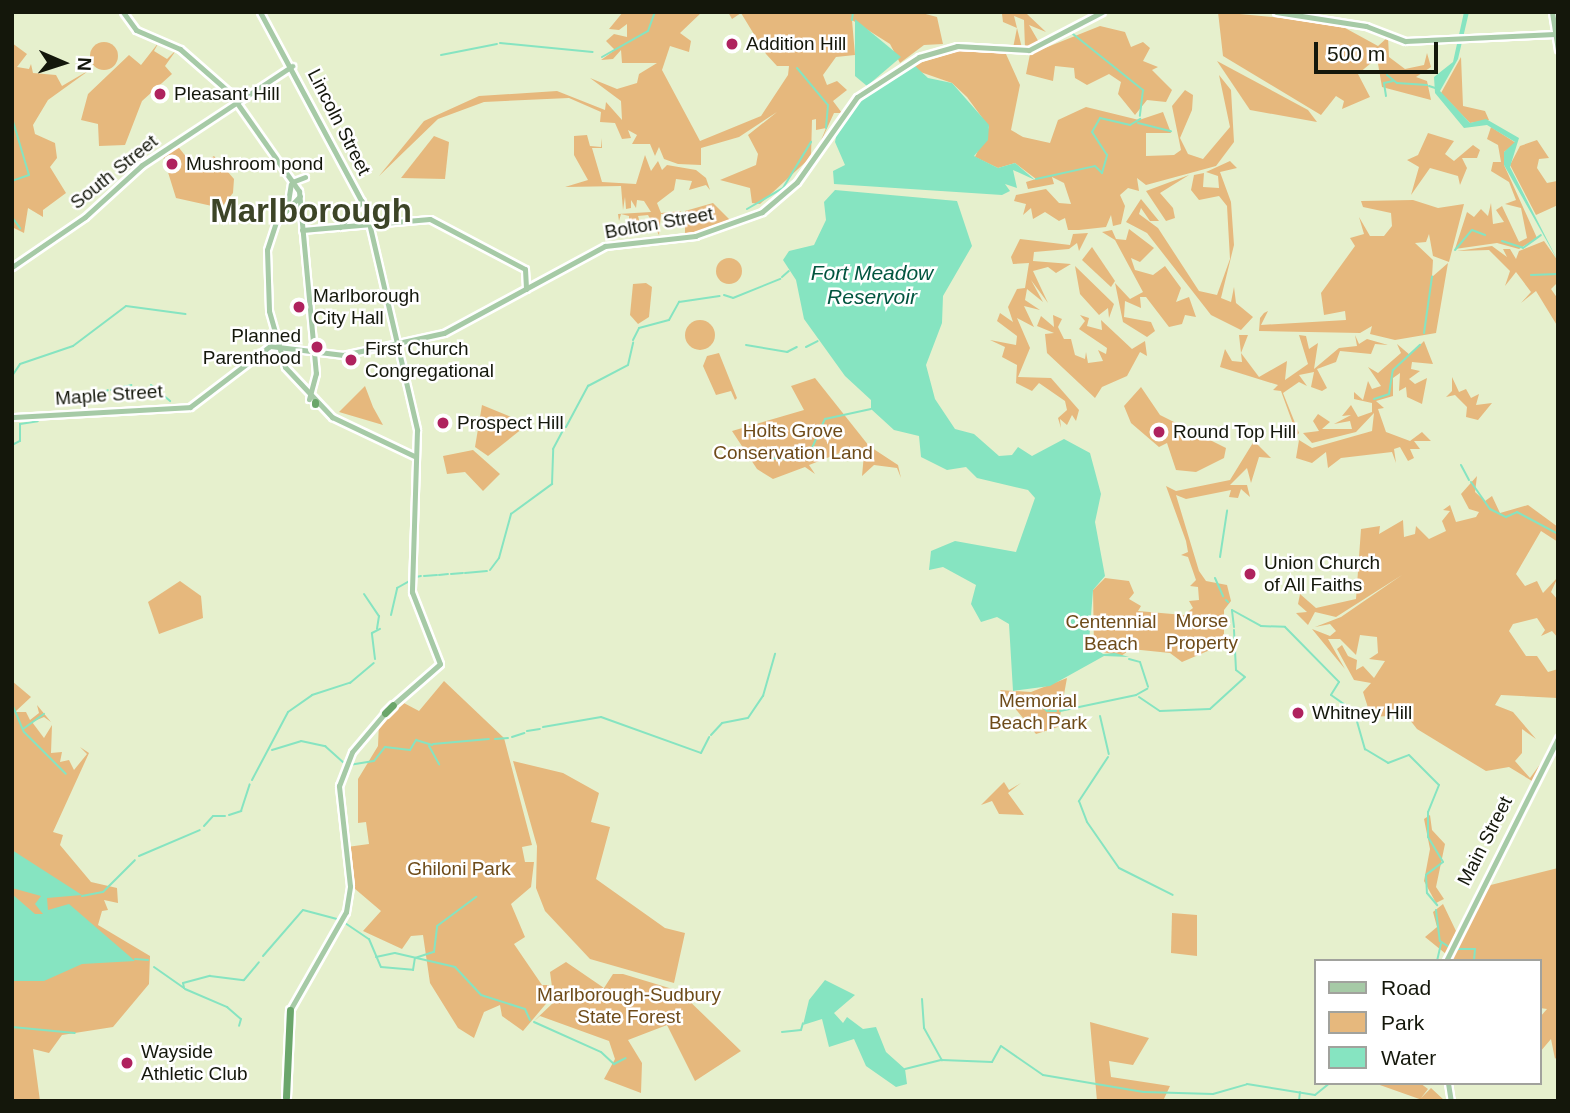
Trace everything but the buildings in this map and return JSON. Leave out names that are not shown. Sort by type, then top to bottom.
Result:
[{"type":"highway","points":[[385,713],[393,705]]},
{"type":"highway","points":[[286,1099],[290,1010]]},
{"type":"main road","points":[[121,12],[127,21],[180,49],[235,101],[299,194],[303,208],[302,230],[313,351],[313,402]]},
{"type":"main road","name":"Lincoln Street","points":[[260,12],[292,66],[362,201],[370,224],[417,430],[414,456],[412,596],[439,659],[423,683],[393,705]]},
{"type":"main road","name":"Bolton Street","points":[[276,344],[343,355],[396,346],[444,333],[610,245],[695,236],[754,217],[795,185],[846,110],[871,86],[937,50],[1004,51],[1053,42],[1102,12]]},
{"type":"main road","points":[[1276,12],[1368,27],[1400,41],[1555,34]]},
{"type":"main road","points":[[1552,12],[1558,50]]},
{"type":"main road","name":"South Street","points":[[12,267],[235,101],[292,66]]},
{"type":"main road","points":[[291,182],[305,177]]},
{"type":"main road","points":[[286,208],[291,182]]},
{"type":"main road","points":[[299,194],[272,229],[267,260],[276,344],[290,377],[313,402],[414,456]]},
{"type":"main road","points":[[339,228],[362,201]]},
{"type":"main road","points":[[302,230],[432,219],[525,269],[526,289]]},
{"type":"main road","points":[[227,373],[234,376],[276,344]]},
{"type":"main road","name":"Maple Street","points":[[12,417],[145,405],[186,408],[206,399],[234,376]]},
{"type":"main road","points":[[290,1010],[346,912],[350,886],[339,786],[353,750],[385,713]]},
{"type":"main road","name":"Main Street","points":[[1447,959],[1558,738]]},
{"type":"green space","points":[[623,12],[702,12],[680,33],[691,41],[689,52],[670,46],[662,70],[700,141],[761,116],[788,75],[789,66],[777,66],[766,54],[741,13],[732,19],[728,12],[918,12],[937,17],[943,44],[924,45],[900,63],[890,44],[852,20],[855,55],[836,57],[823,75],[827,85],[837,81],[847,90],[833,101],[842,113],[834,113],[818,148],[826,128],[816,130],[816,119],[812,120],[811,157],[760,204],[752,203],[750,188],[720,180],[756,165],[758,154],[748,135],[777,112],[739,137],[701,148],[701,165],[678,164],[664,159],[659,147],[655,156],[650,144],[632,144],[637,135],[628,130],[631,138],[622,139],[615,123],[600,122],[601,112],[569,98],[484,102],[438,119],[379,176],[424,121],[479,96],[557,91],[605,110],[606,102],[622,120],[621,101],[590,78],[617,89],[637,83],[639,74],[657,63],[622,63],[621,50],[613,59],[601,60],[615,50],[606,41],[614,34],[627,37],[627,24],[619,30],[609,29]]},
{"type":"green space","points":[[988,12],[1027,14],[1046,32],[1029,25],[1040,44],[1025,48],[1024,20],[1014,16],[1017,28],[1003,22],[1002,14]]},
{"type":"green space","points":[[1218,12],[1336,23],[1378,46],[1388,37],[1389,57],[1405,69],[1424,65],[1427,53],[1431,67],[1416,77],[1427,81],[1431,100],[1382,87],[1377,58],[1358,74],[1370,97],[1342,109],[1344,101],[1336,96],[1321,115],[1223,56]]},
{"type":"green space","points":[[1100,26],[1125,32],[1131,47],[1143,42],[1150,48],[1143,61],[1158,67],[1152,70],[1172,90],[1166,102],[1147,100],[1135,115],[1118,94],[1121,82],[1109,74],[1087,85],[1075,78],[1074,68],[1055,66],[1053,81],[1026,74],[1030,54]]},
{"type":"green space","points":[[1017,28],[1022,48],[1013,48]]},
{"type":"green space","points":[[104,42],[114,46],[118,56],[114,66],[104,70],[94,66],[90,56],[94,46]]},
{"type":"green space","points":[[159,42],[154,51],[167,59],[177,49],[165,66],[172,74],[142,101],[125,145],[99,146],[98,124],[81,120],[88,94],[129,55],[141,65]]},
{"type":"green space","points":[[12,43],[27,54],[17,67],[29,69],[31,64],[33,73],[56,75],[62,86],[91,69],[48,100],[33,125],[35,134],[55,143],[57,158],[50,167],[66,193],[43,210],[43,217],[28,208],[24,233],[12,227]]},
{"type":"green space","points":[[969,48],[1006,54],[1020,85],[1011,130],[1023,137],[1050,143],[1058,120],[1086,107],[1139,120],[1163,112],[1171,133],[1146,133],[1146,156],[1174,155],[1181,150],[1172,106],[1185,90],[1193,95],[1192,110],[1180,138],[1188,154],[1203,159],[1230,127],[1219,75],[1231,90],[1234,142],[1216,166],[1146,185],[1137,178],[1139,191],[1128,188],[1120,195],[1125,206],[1121,224],[1113,226],[1111,215],[1106,227],[1068,230],[1065,218],[1059,221],[1045,212],[1033,219],[1031,208],[1023,215],[1026,204],[1014,201],[1016,195],[1046,189],[1059,203],[1071,204],[1064,183],[1052,177],[1054,184],[1028,189],[1026,182],[1036,179],[1015,163],[998,168],[975,157],[989,127],[967,97],[952,83],[906,67]]},
{"type":"green space","points":[[1461,57],[1463,106],[1485,111],[1489,120],[1470,123],[1441,93]]},
{"type":"green space","points":[[1217,61],[1308,110],[1317,122],[1250,110]]},
{"type":"green space","points":[[1491,127],[1516,143],[1504,152],[1504,165],[1537,238],[1519,249],[1497,243],[1455,249],[1467,212],[1474,217],[1481,209],[1488,216],[1491,203],[1493,224],[1504,222],[1496,210],[1502,206],[1519,242],[1527,238],[1521,208],[1505,204],[1516,200],[1509,182],[1491,171],[1493,162],[1501,162],[1498,145],[1487,139]]},
{"type":"green space","points":[[1428,133],[1454,141],[1445,154],[1454,161],[1473,145],[1480,150],[1477,158],[1462,158],[1467,168],[1460,185],[1458,176],[1430,168],[1411,195],[1419,167],[1407,160],[1418,155]]},
{"type":"green space","points":[[587,135],[590,146],[601,147],[602,138],[602,148],[592,148],[602,182],[636,184],[645,155],[651,171],[658,161],[662,170],[667,165],[696,170],[706,178],[710,190],[706,185],[689,190],[692,181],[676,179],[674,190],[657,203],[661,213],[681,211],[678,215],[661,214],[659,235],[648,215],[638,216],[641,227],[629,234],[629,216],[621,214],[619,221],[618,214],[651,212],[644,201],[637,200],[636,208],[631,200],[631,208],[626,209],[625,197],[623,210],[621,186],[565,187],[588,180],[574,155],[574,136]]},
{"type":"green space","points":[[434,136],[449,142],[445,179],[401,178]]},
{"type":"green space","points":[[1537,140],[1549,158],[1539,159],[1537,168],[1547,183],[1557,181],[1558,205],[1536,215],[1510,165],[1520,146]]},
{"type":"green space","points":[[176,144],[195,168],[214,156],[234,179],[233,193],[221,208],[176,198],[162,153]]},
{"type":"green space","points":[[1230,161],[1237,168],[1220,172],[1231,202],[1234,245],[1221,298],[1231,302],[1234,287],[1236,303],[1253,317],[1241,330],[1211,315],[1147,233],[1126,222],[1141,199],[1159,221],[1150,221],[1141,208],[1139,214],[1158,228],[1199,291],[1217,295],[1230,259],[1227,206],[1219,196],[1199,200],[1191,190],[1194,175],[1204,173],[1203,187],[1219,188],[1218,176],[1206,172]]},
{"type":"green space","points":[[1189,175],[1160,193],[1173,208],[1175,218],[1166,221],[1146,191]]},
{"type":"green space","points":[[1413,200],[1438,208],[1464,204],[1449,262],[1433,256],[1429,234],[1426,242],[1415,243],[1433,260],[1432,277],[1448,263],[1436,333],[1395,340],[1370,334],[1372,326],[1360,333],[1259,331],[1260,318],[1268,311],[1261,325],[1346,320],[1345,311],[1324,315],[1321,293],[1355,246],[1350,238],[1364,234],[1359,217],[1370,236],[1384,236],[1392,226],[1391,213],[1363,207],[1361,201]]},
{"type":"green space","points":[[713,203],[731,221],[685,235],[685,211]]},
{"type":"green space","points":[[1129,229],[1154,248],[1140,262],[1131,258],[1135,270],[1153,275],[1165,266],[1181,288],[1176,302],[1189,297],[1196,317],[1185,315],[1182,324],[1169,327],[1146,297],[1140,297],[1141,308],[1125,301],[1124,317],[1151,322],[1155,331],[1147,337],[1123,322],[1115,283],[1130,299],[1143,292],[1115,240],[1102,232],[1112,230],[1116,239],[1126,240]]},
{"type":"green space","points":[[1088,233],[1079,251],[1077,243],[1069,249],[1034,252],[1033,261],[1071,264],[1056,273],[1048,267],[1033,271],[1048,303],[1031,280],[1043,302],[1027,289],[1025,300],[1040,310],[1024,306],[1034,327],[1017,318],[1030,348],[1018,377],[1051,378],[1079,410],[1076,421],[1072,415],[1067,425],[1060,419],[1061,428],[1058,418],[1067,410],[1065,401],[1039,383],[1032,391],[1016,383],[1017,365],[1002,357],[1005,347],[990,340],[1016,345],[1017,336],[997,321],[1000,313],[1013,322],[1008,307],[1017,289],[1025,288],[1029,263],[1013,264],[1011,257],[1020,239],[1070,245],[1073,234]]},
{"type":"green space","points":[[1544,241],[1558,261],[1558,282],[1551,289],[1558,299],[1558,327],[1536,291],[1521,303],[1531,292],[1516,272],[1505,286],[1510,271],[1489,250],[1457,251],[1492,246],[1507,257],[1503,249],[1510,249],[1516,259],[1519,251]]},
{"type":"green space","points":[[1092,247],[1115,281],[1111,287],[1082,260]]},
{"type":"green space","points":[[729,258],[738,262],[742,271],[738,280],[729,284],[720,280],[716,271],[720,262]]},
{"type":"green space","points":[[1075,266],[1114,304],[1109,318],[1108,308],[1099,315],[1080,294]]},
{"type":"green space","points":[[646,283],[652,287],[649,317],[638,324],[630,315],[633,284]]},
{"type":"green space","points":[[1053,315],[1062,319],[1058,327],[1064,339],[1071,339],[1075,355],[1085,359],[1086,352],[1088,363],[1103,361],[1098,350],[1106,354],[1107,348],[1079,329],[1085,321],[1080,315],[1089,318],[1087,326],[1102,330],[1101,320],[1132,349],[1145,341],[1147,356],[1140,352],[1127,376],[1102,387],[1095,398],[1047,353],[1045,334],[1054,333],[1037,326],[1041,316],[1054,327]]},
{"type":"green space","points":[[700,320],[711,324],[715,335],[711,346],[700,350],[689,346],[685,335],[689,324]]},
{"type":"green space","points":[[1239,335],[1248,335],[1241,353]]},
{"type":"green space","points":[[1299,335],[1306,336],[1309,349],[1318,343],[1314,369],[1339,348],[1357,346],[1355,335],[1359,344],[1367,339],[1388,345],[1375,344],[1371,354],[1340,351],[1336,362],[1317,369],[1327,388],[1322,391],[1311,387],[1314,372],[1299,375],[1307,386],[1299,382],[1283,393],[1299,433],[1297,435],[1281,391],[1273,390],[1278,385],[1220,367],[1225,349],[1232,361],[1242,362],[1241,353],[1259,377],[1287,361],[1285,380],[1308,364]]},
{"type":"green space","points":[[1424,341],[1433,364],[1412,362],[1411,369],[1420,371],[1409,379],[1415,384],[1427,378],[1422,404],[1407,397],[1406,387],[1399,391],[1400,373],[1393,378],[1393,396],[1376,401],[1384,408],[1378,409],[1386,432],[1410,441],[1422,432],[1431,441],[1414,441],[1420,449],[1410,449],[1414,458],[1408,461],[1400,447],[1394,449],[1396,463],[1392,452],[1341,458],[1328,468],[1326,452],[1312,463],[1296,458],[1299,440],[1312,448],[1372,431],[1374,413],[1356,432],[1312,443],[1303,433],[1319,431],[1313,421],[1318,414],[1330,422],[1322,429],[1352,429],[1350,421],[1334,424],[1351,415],[1342,416],[1351,405],[1358,417],[1372,412],[1372,403],[1354,399],[1354,392],[1363,400],[1368,381],[1372,389],[1381,386],[1368,367],[1378,373],[1401,353],[1397,344],[1410,355]]},
{"type":"green space","points":[[719,353],[737,398],[735,400],[731,391],[716,395],[703,366],[707,356]]},
{"type":"green space","points":[[1452,377],[1459,392],[1466,389],[1471,398],[1479,394],[1476,405],[1492,403],[1478,420],[1466,417],[1467,407],[1455,395],[1446,397],[1452,391]]},
{"type":"green space","name":"Holts Grove Conservation Land","points":[[815,378],[869,446],[898,465],[901,478],[897,468],[874,465],[862,476],[864,454],[855,447],[809,465],[815,474],[805,467],[773,479],[757,469],[732,431],[804,410],[791,386]]},
{"type":"green space","points":[[365,386],[373,407],[383,425],[339,412]]},
{"type":"green space","points":[[1141,387],[1160,415],[1226,448],[1224,458],[1196,472],[1176,470],[1167,443],[1159,447],[1131,423],[1124,406]]},
{"type":"green space","points":[[482,405],[528,424],[488,456],[475,447]]},
{"type":"green space","points":[[1254,441],[1271,458],[1259,457],[1251,483],[1247,468],[1230,485],[1247,485],[1250,497],[1241,489],[1238,498],[1229,497],[1231,490],[1186,499],[1176,495],[1199,571],[1206,581],[1227,585],[1231,601],[1224,610],[1224,644],[1182,662],[1170,653],[1131,649],[1121,656],[1094,650],[1093,590],[1105,578],[1129,581],[1134,593],[1129,599],[1141,606],[1138,611],[1184,615],[1193,608],[1189,601],[1199,600],[1198,587],[1190,586],[1196,580],[1188,557],[1181,555],[1188,552],[1186,541],[1166,486],[1176,491],[1230,480]]},
{"type":"green space","points":[[473,450],[500,474],[483,491],[465,472],[447,474],[443,456]]},
{"type":"green space","points":[[1477,476],[1475,492],[1485,501],[1492,496],[1500,513],[1528,505],[1558,527],[1558,542],[1541,531],[1516,574],[1525,586],[1537,581],[1543,593],[1558,577],[1551,592],[1558,600],[1558,638],[1552,631],[1541,636],[1545,630],[1537,618],[1513,624],[1509,631],[1526,656],[1537,656],[1548,672],[1558,669],[1557,698],[1501,695],[1495,705],[1513,712],[1536,739],[1522,729],[1522,753],[1515,761],[1530,778],[1541,763],[1532,781],[1509,767],[1486,771],[1417,729],[1406,715],[1371,717],[1363,692],[1371,683],[1354,680],[1337,649],[1342,645],[1348,656],[1357,660],[1356,670],[1363,666],[1374,678],[1385,661],[1369,659],[1378,653],[1377,637],[1360,635],[1356,655],[1340,639],[1328,639],[1345,669],[1312,629],[1330,636],[1336,631],[1330,624],[1315,627],[1341,617],[1402,575],[1336,617],[1315,612],[1308,625],[1296,613],[1307,612],[1298,604],[1300,594],[1316,608],[1356,599],[1361,529],[1380,526],[1379,534],[1403,520],[1404,537],[1415,534],[1416,526],[1429,539],[1446,531],[1442,521],[1450,511],[1443,510],[1450,505],[1456,522],[1476,517],[1479,512],[1469,509],[1461,494]]},
{"type":"green space","points":[[180,581],[201,596],[203,618],[159,634],[148,602]]},
{"type":"green space","name":"Memorial Beach Park","points":[[1067,678],[1058,727],[1036,734],[1000,690],[1031,692]]},
{"type":"green space","points":[[12,681],[31,697],[15,712],[26,712],[30,720],[39,713],[37,705],[51,722],[44,717],[32,722],[44,738],[52,725],[51,753],[62,752],[60,762],[69,760],[74,770],[87,754],[80,747],[89,753],[53,832],[63,835],[60,845],[91,882],[117,888],[118,903],[104,900],[108,910],[102,911],[98,925],[150,956],[149,984],[113,1027],[62,1035],[49,1053],[33,1049],[40,1101],[12,1101]]},
{"type":"green space","name":"Ghiloni Park","points":[[444,681],[504,738],[532,845],[522,847],[525,862],[534,862],[531,887],[511,904],[525,937],[514,944],[542,985],[549,985],[550,999],[523,1031],[502,1016],[500,1005],[484,1012],[474,1038],[458,1028],[430,983],[423,935],[411,936],[402,949],[363,931],[381,911],[354,888],[347,847],[369,844],[366,822],[358,823],[358,779],[378,746],[379,722],[402,702],[419,711]]},
{"type":"green space","points":[[513,761],[563,773],[599,793],[591,822],[610,827],[596,879],[665,928],[685,933],[674,983],[590,959],[545,911],[536,888],[537,846]]},
{"type":"green space","points":[[1004,782],[1009,790],[1021,783],[1008,793],[1024,815],[999,814],[992,801],[981,805]]},
{"type":"green space","points":[[1430,815],[1432,830],[1445,844],[1436,887],[1444,899],[1436,903],[1424,881],[1430,849],[1424,819]]},
{"type":"green space","points":[[1558,868],[1558,1055],[1555,1059],[1551,1039],[1542,1050],[1542,1015],[1547,1009],[1542,1008],[1542,959],[1448,959],[1479,888]]},
{"type":"green space","points":[[1443,904],[1456,931],[1446,954],[1425,937],[1437,927],[1433,912]]},
{"type":"green space","points":[[1172,913],[1197,915],[1197,956],[1171,953]]},
{"type":"green space","name":"Marlborough-Sudbury State Forest","points":[[566,962],[604,988],[613,974],[623,974],[679,991],[741,1051],[695,1081],[667,1025],[628,1040],[642,1063],[641,1093],[604,1079],[615,1059],[609,1041],[540,1016],[533,1022],[554,1002],[550,972]]},
{"type":"green space","points":[[1090,1022],[1149,1038],[1133,1065],[1109,1061],[1111,1077],[1170,1086],[1163,1101],[1097,1101]]},
{"type":"green space","points":[[1380,1085],[1423,1085],[1428,1089],[1421,1098],[1431,1088],[1445,1101],[1425,1101]]},
{"type":"water","points":[[1464,12],[1469,12],[1458,59],[1440,91],[1470,123],[1486,119],[1519,138],[1510,167],[1558,261],[1504,165],[1504,152],[1515,142],[1487,125],[1464,128],[1435,93],[1434,77],[1453,62]]},
{"type":"water","points":[[855,19],[901,57],[867,86],[855,76]]},
{"type":"water","points":[[914,65],[928,78],[952,83],[989,125],[988,140],[974,156],[998,168],[1015,163],[1035,180],[1013,170],[1017,188],[1005,184],[1010,191],[1002,195],[834,184],[833,171],[845,165],[835,142],[838,126],[867,92]]},
{"type":"water","name":"Fort Meadow Reservoir","points":[[835,190],[957,201],[972,246],[943,296],[942,323],[926,365],[935,399],[955,429],[974,434],[999,456],[1012,455],[1018,447],[1032,456],[1064,439],[1090,453],[1101,494],[1095,522],[1105,576],[1093,590],[1089,642],[1103,654],[1115,653],[1129,657],[1104,656],[1050,686],[1013,691],[1009,624],[997,617],[981,622],[971,604],[976,585],[943,567],[929,570],[931,551],[955,541],[1016,552],[1035,498],[1028,490],[977,478],[966,467],[947,470],[921,457],[919,436],[894,430],[871,409],[871,400],[845,376],[804,319],[796,280],[783,260],[789,251],[814,245],[826,220],[824,202]]},
{"type":"water","points":[[12,850],[82,895],[47,898],[48,910],[69,904],[135,961],[82,964],[44,981],[12,981],[12,894],[35,914],[43,914],[35,904],[41,896],[12,888]]},
{"type":"water","points":[[825,980],[855,995],[834,1013],[843,1023],[847,1017],[863,1029],[876,1027],[886,1052],[905,1069],[907,1084],[896,1087],[866,1066],[854,1039],[829,1047],[822,1019],[803,1025],[809,1000]]},
{"type":"waterway","points":[[602,57],[648,31],[655,12]]},
{"type":"waterway","points":[[852,20],[853,12]]},
{"type":"waterway","points":[[1073,34],[1143,90],[1140,116]]},
{"type":"waterway","points":[[500,43],[593,52]]},
{"type":"waterway","points":[[441,55],[497,44]]},
{"type":"waterway","points":[[797,68],[828,105],[826,128]]},
{"type":"waterway","points":[[1387,75],[1397,83],[1427,85]]},
{"type":"waterway","points":[[1386,96],[1384,83],[1393,81]]},
{"type":"waterway","points":[[1429,86],[1438,89]]},
{"type":"waterway","points":[[12,118],[29,175],[12,181]]},
{"type":"waterway","points":[[1036,179],[1095,166],[1102,173],[1107,155],[1092,132],[1100,118],[1130,125],[1140,119]]},
{"type":"waterway","points":[[1138,123],[1171,131]]},
{"type":"waterway","points":[[747,209],[783,188],[811,142]]},
{"type":"waterway","points":[[12,217],[20,228]]},
{"type":"waterway","points":[[1455,250],[1472,230],[1485,235]]},
{"type":"waterway","points":[[1502,241],[1523,248],[1541,235]]},
{"type":"waterway","points":[[782,277],[789,271]]},
{"type":"waterway","points":[[1531,275],[1558,274]]},
{"type":"waterway","points":[[1424,333],[1432,277]]},
{"type":"waterway","points":[[724,295],[733,298],[780,279]]},
{"type":"waterway","points":[[633,340],[639,328],[669,320],[679,302],[720,296]]},
{"type":"waterway","points":[[12,376],[20,364],[73,346],[126,306],[185,314]]},
{"type":"waterway","points":[[806,347],[818,341]]},
{"type":"waterway","points":[[566,427],[588,386],[628,365],[633,343]]},
{"type":"waterway","points":[[12,345],[12,356]]},
{"type":"waterway","points":[[746,345],[787,352],[797,347]]},
{"type":"waterway","points":[[1374,399],[1389,394],[1393,370],[1420,345]]},
{"type":"waterway","points":[[111,390],[131,385]]},
{"type":"waterway","points":[[151,385],[170,401]]},
{"type":"waterway","points":[[102,394],[108,390]]},
{"type":"waterway","points":[[81,402],[100,395]]},
{"type":"waterway","points":[[769,458],[793,460],[812,448],[825,419],[871,409]]},
{"type":"waterway","points":[[12,445],[20,441],[20,424],[38,421]]},
{"type":"waterway","points":[[490,570],[499,558],[511,514],[552,484],[553,449],[563,430]]},
{"type":"waterway","points":[[1461,465],[1469,480]]},
{"type":"waterway","points":[[1471,482],[1490,509],[1506,517],[1517,512],[1558,534]]},
{"type":"waterway","points":[[1220,557],[1227,511]]},
{"type":"waterway","points":[[465,573],[487,571]]},
{"type":"waterway","points":[[451,574],[463,573]]},
{"type":"waterway","points":[[439,575],[448,574]]},
{"type":"waterway","points":[[424,576],[437,575]]},
{"type":"waterway","points":[[416,577],[421,576]]},
{"type":"waterway","points":[[1215,578],[1223,596]]},
{"type":"waterway","points":[[391,615],[397,588],[408,582]]},
{"type":"waterway","points":[[364,594],[379,616],[377,629]]},
{"type":"waterway","points":[[1234,627],[1232,610],[1261,626],[1285,627],[1339,682],[1331,695],[1354,711],[1365,749],[1388,763],[1409,755],[1439,785],[1428,812],[1428,837],[1443,862],[1426,875],[1427,893],[1437,905]]},
{"type":"waterway","points":[[375,659],[372,633],[380,629]]},
{"type":"waterway","points":[[1139,697],[1160,711],[1210,709],[1245,677],[1236,670],[1234,630]]},
{"type":"waterway","points":[[711,735],[722,723],[748,718],[763,696],[775,654]]},
{"type":"waterway","points":[[1129,659],[1140,662],[1148,687]]},
{"type":"waterway","points":[[252,780],[288,712],[312,695],[350,683],[374,663]]},
{"type":"waterway","points":[[1136,695],[1147,689]]},
{"type":"waterway","points":[[1060,711],[1136,695]]},
{"type":"waterway","points":[[1036,701],[1047,711]]},
{"type":"waterway","points":[[12,704],[24,732],[66,774]]},
{"type":"waterway","points":[[1049,711],[1056,711]]},
{"type":"waterway","points":[[23,729],[44,714]]},
{"type":"waterway","points":[[1100,716],[1109,754]]},
{"type":"waterway","points":[[543,727],[601,717],[701,753],[709,737]]},
{"type":"waterway","points":[[527,731],[540,729]]},
{"type":"waterway","points":[[512,737],[524,733]]},
{"type":"waterway","points":[[495,739],[508,738]]},
{"type":"waterway","points":[[433,744],[489,739]]},
{"type":"waterway","points":[[349,765],[374,761],[385,747],[410,750],[416,740],[432,745]]},
{"type":"waterway","points":[[272,750],[301,741],[325,746],[343,762]]},
{"type":"waterway","points":[[429,746],[439,764]]},
{"type":"waterway","points":[[1108,757],[1079,801],[1087,822],[1119,868],[1173,895]]},
{"type":"waterway","points":[[229,815],[241,811],[250,784]]},
{"type":"waterway","points":[[204,826],[213,816],[225,816]]},
{"type":"waterway","points":[[139,856],[200,830]]},
{"type":"waterway","points":[[82,896],[103,892],[135,860]]},
{"type":"waterway","points":[[345,923],[369,939],[381,967],[413,970],[415,958],[434,952],[437,926],[476,897]]},
{"type":"waterway","points":[[263,956],[303,910],[340,920]]},
{"type":"waterway","points":[[1436,910],[1440,941],[1449,947]]},
{"type":"waterway","points":[[1437,959],[1441,943]]},
{"type":"waterway","points":[[1453,949],[1475,949],[1474,959]]},
{"type":"waterway","points":[[376,957],[395,953],[455,967],[481,995],[525,1009],[530,1020]]},
{"type":"waterway","points":[[135,959],[148,960]]},
{"type":"waterway","points":[[154,967],[184,988],[183,983],[210,976],[244,980],[259,962]]},
{"type":"waterway","points":[[185,989],[227,1007],[241,1019],[239,1026]]},
{"type":"waterway","points":[[922,999],[924,1028],[942,1060]]},
{"type":"waterway","points":[[534,1022],[601,1052],[614,1064],[626,1058]]},
{"type":"waterway","points":[[782,1032],[801,1030],[803,1023]]},
{"type":"waterway","points":[[12,1027],[75,1033]]},
{"type":"waterway","points":[[905,1069],[942,1060],[992,1062],[1001,1046],[1043,1075],[1144,1092],[1213,1094],[1247,1084],[1315,1095],[1328,1085]]},
{"type":"waterway","points":[[1299,1101],[1300,1092]]},
{"type":"place","name":"Addition Hill","points":[[732,44]]},
{"type":"place","name":"Pleasant Hill","points":[[160,94]]},
{"type":"place","name":"Mushroom pond","points":[[172,164]]},
{"type":"place","name":"Marlborough City Hall","points":[[299,307]]},
{"type":"place","name":"Planned Parenthood","points":[[317,347]]},
{"type":"place","name":"First Church Congregational","points":[[351,360]]},
{"type":"place","name":"Prospect Hill","points":[[443,423]]},
{"type":"place","name":"Round Top Hill","points":[[1159,432]]},
{"type":"place","name":"Union Church of All Faiths","points":[[1250,574]]},
{"type":"place","name":"Whitney Hill","points":[[1298,713]]},
{"type":"place","name":"Wayside Athletic Club","points":[[127,1063]]},
{"type":"district","name":"Marlborough","points":[[311,211]]},
{"type":"park label","name":"Morse Property","points":[[1202,632]]},
{"type":"park label","name":"Centennial Beach","points":[[1111,633]]}]
